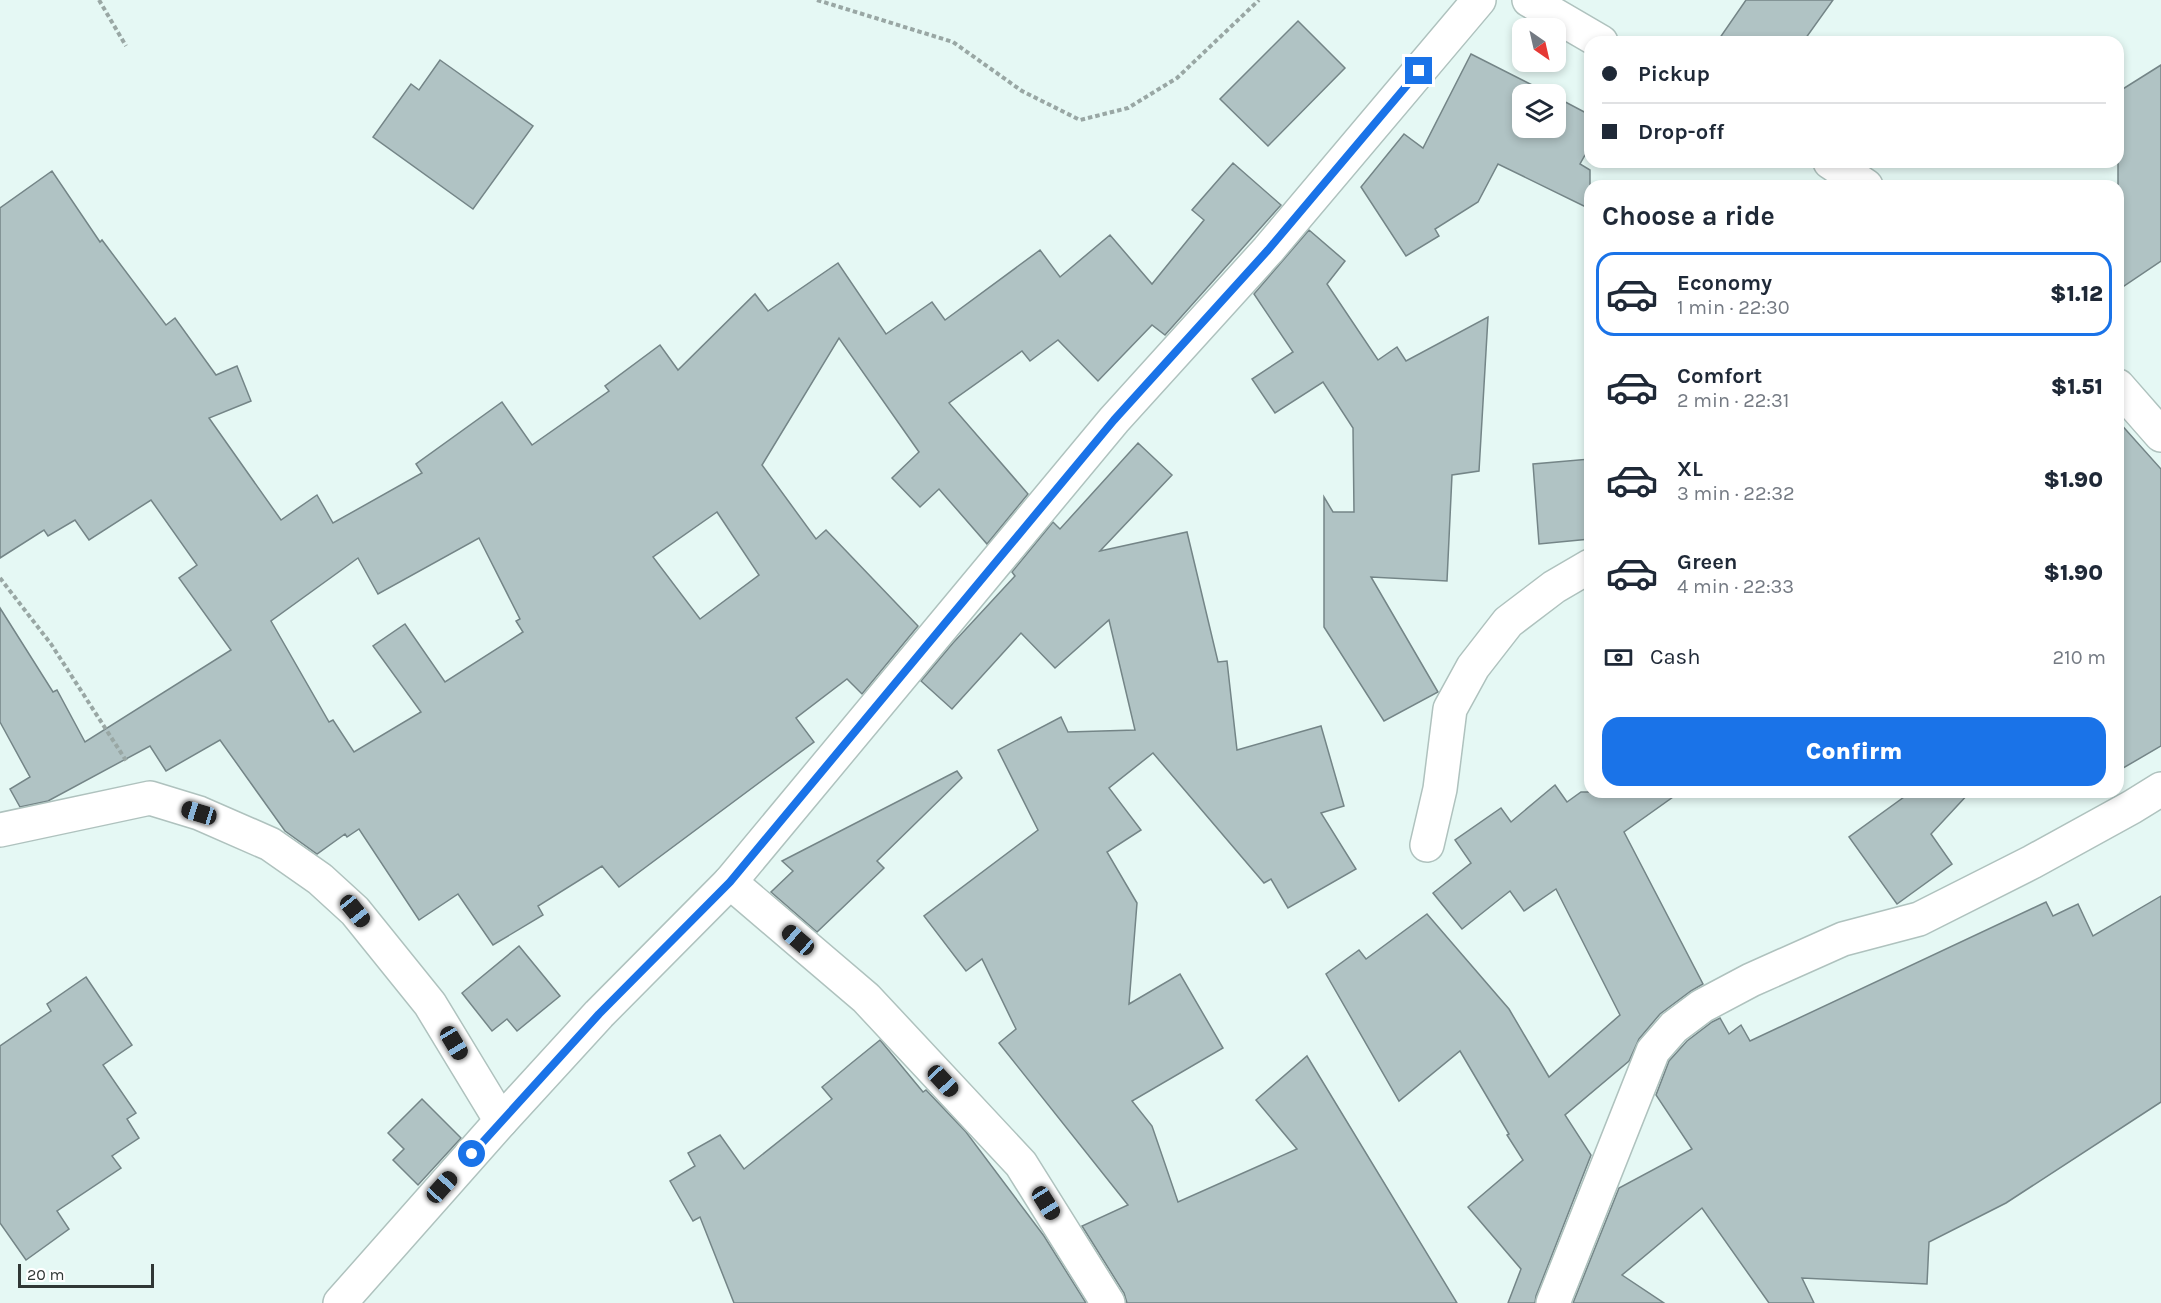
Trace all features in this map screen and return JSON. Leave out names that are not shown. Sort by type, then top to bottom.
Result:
[{"type":"street","points":[[340,1303],[599,1014],[730,882],[1114,420],[1268,250],[1479,0]]},
{"type":"street","points":[[1529,0],[1591,36]]},
{"type":"street","points":[[1839,168],[1857,180]]},
{"type":"street","points":[[2124,393],[2161,435]]},
{"type":"street","points":[[1427,845],[1440,789],[1450,709],[1473,668],[1508,622],[1554,587],[1584,570]]},
{"type":"street","points":[[1553,1303],[1653,1051],[1674,1027],[1702,1006],[1752,980],[1843,939],[1918,919],[2032,862],[2125,800],[2161,789]]},
{"type":"street","points":[[0,830],[150,798],[199,813],[270,844],[321,879],[355,911],[430,1004],[501,1121]]},
{"type":"street","points":[[730,882],[866,998],[1021,1164],[1108,1303]]},
{"type":"path","points":[[99,0],[126,46]]},
{"type":"path","points":[[817,0],[953,42],[1022,91],[1080,120],[1128,108],[1177,78],[1259,0]]},
{"type":"path","points":[[0,578],[51,644],[150,798]]},
{"type":"building","points":[[1746,0],[1833,0],[1807,36],[1721,36]]},
{"type":"building","points":[[1298,21],[1345,68],[1268,146],[1220,99]]},
{"type":"building","points":[[1471,54],[1530,84],[1512,84],[1512,138],[1566,138],[1566,102],[1584,112],[1584,157],[1580,164],[1590,170],[1590,180],[1584,180],[1584,206],[1498,164],[1478,202],[1435,229],[1439,236],[1406,256],[1361,187],[1404,134],[1423,148]]},
{"type":"building","points":[[440,60],[533,126],[473,209],[373,137],[411,84],[419,90]]},
{"type":"building","points":[[2161,65],[2161,261],[2124,286],[2124,180],[2118,180],[2118,168],[2124,168],[2124,88]]},
{"type":"building","points":[[1233,163],[1281,205],[1165,335],[1152,325],[1098,381],[1058,340],[1030,361],[1022,351],[949,403],[1028,494],[987,544],[939,489],[920,507],[892,478],[919,452],[839,338],[762,465],[816,539],[826,530],[918,626],[862,694],[847,679],[796,718],[814,742],[619,887],[602,866],[538,906],[543,915],[493,945],[458,894],[419,920],[359,829],[347,837],[345,834],[317,854],[285,831],[220,740],[166,771],[150,746],[48,801],[20,807],[10,789],[30,777],[0,722],[0,608],[53,692],[57,690],[85,742],[231,650],[179,578],[197,565],[151,500],[89,540],[75,520],[48,536],[44,530],[0,558],[0,208],[52,171],[100,242],[102,240],[166,325],[175,318],[216,375],[237,366],[251,401],[209,418],[281,520],[317,495],[333,523],[422,473],[416,464],[502,402],[532,445],[609,391],[605,386],[660,345],[678,370],[755,294],[768,311],[838,263],[886,334],[932,302],[945,320],[1040,250],[1060,277],[1110,235],[1152,284],[1204,220],[1192,210]],"holes":[[[717,512],[759,575],[700,619],[653,557]],[[479,538],[520,619],[516,621],[523,632],[445,682],[405,624],[373,646],[421,712],[354,752],[333,720],[329,722],[271,621],[358,558],[378,594]]]},
{"type":"building","points":[[1309,230],[1345,261],[1327,284],[1378,360],[1397,347],[1406,361],[1488,317],[1479,471],[1452,475],[1447,581],[1371,577],[1438,692],[1384,721],[1324,627],[1324,497],[1333,512],[1354,512],[1353,428],[1323,382],[1275,413],[1252,379],[1293,352],[1254,294]]},
{"type":"building","points":[[2124,428],[2161,469],[2161,746],[2124,768]]},
{"type":"building","points":[[1138,443],[1172,475],[1100,551],[1187,532],[1218,662],[1227,661],[1237,750],[1321,726],[1344,806],[1321,813],[1356,869],[1288,908],[1271,879],[1264,883],[1153,753],[1109,788],[1141,830],[1107,852],[1137,903],[1129,1004],[1180,974],[1223,1048],[1132,1101],[1152,1126],[1178,1202],[1297,1149],[1256,1100],[1307,1056],[1457,1303],[1127,1303],[1124,1293],[1082,1226],[1128,1205],[999,1043],[1016,1029],[982,959],[966,971],[924,916],[1038,830],[998,750],[1061,717],[1068,732],[1135,730],[1109,620],[1055,668],[1021,633],[952,709],[921,681],[1015,576],[1012,572],[1053,522],[1060,529]]},
{"type":"building","points":[[1584,460],[1584,540],[1539,544],[1533,464]]},
{"type":"building","points":[[957,771],[962,778],[877,861],[884,868],[817,932],[771,892],[793,871],[782,861]]},
{"type":"building","points":[[1555,785],[1567,802],[1581,792],[1584,792],[1584,798],[1672,798],[1624,832],[1703,984],[1660,1014],[1639,1039],[1629,1061],[1565,1115],[1591,1155],[1535,1303],[1508,1303],[1521,1269],[1468,1207],[1523,1160],[1460,1051],[1399,1101],[1326,974],[1359,950],[1366,959],[1427,914],[1509,1009],[1549,1077],[1620,1015],[1556,889],[1524,911],[1510,891],[1462,929],[1433,893],[1471,863],[1455,840],[1501,808],[1511,822]]},
{"type":"building","points":[[1903,798],[1964,798],[1931,834],[1952,864],[1897,904],[1849,837]]},
{"type":"building","points":[[2161,896],[2161,1102],[2006,1203],[1929,1242],[1927,1284],[1802,1278],[1814,1303],[1769,1303],[1702,1208],[1622,1275],[1664,1303],[1573,1303],[1619,1188],[1692,1149],[1656,1095],[1669,1061],[1687,1041],[1712,1022],[1720,1018],[1729,1034],[1741,1025],[1750,1041],[2046,902],[2053,916],[2078,904],[2093,936]]},
{"type":"building","points":[[519,946],[560,996],[517,1031],[507,1019],[492,1031],[462,993]]},
{"type":"building","points":[[86,977],[132,1045],[103,1065],[136,1113],[127,1119],[139,1138],[112,1156],[121,1168],[57,1211],[69,1229],[26,1260],[0,1223],[0,1046],[51,1011],[47,1004]]},
{"type":"building","points":[[880,1040],[923,1092],[926,1090],[966,1132],[1044,1236],[1086,1303],[734,1303],[700,1217],[693,1221],[670,1181],[695,1166],[688,1153],[720,1135],[744,1169],[832,1099],[822,1087]]},
{"type":"building","points":[[422,1099],[461,1138],[418,1185],[393,1160],[404,1149],[388,1133]]},
{"type":"route","points":[[472,1154],[599,1014],[730,882],[1114,420],[1268,250],[1419,71]]}]
